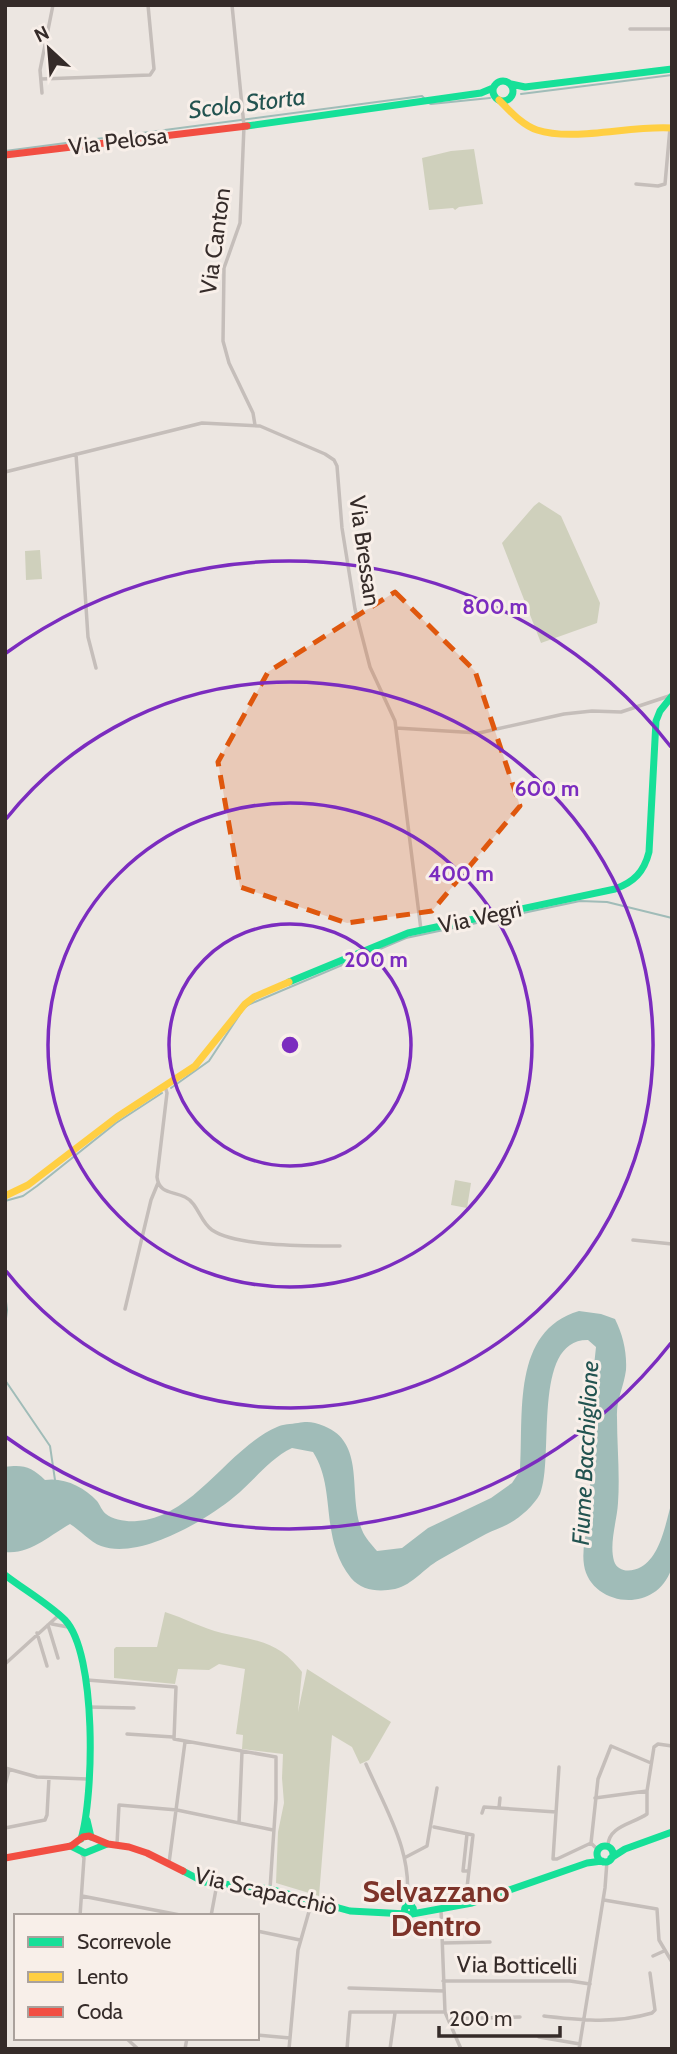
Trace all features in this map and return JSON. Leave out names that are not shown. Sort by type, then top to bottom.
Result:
[{"type":"street","points":[[42,93],[42,55],[53,5]]},
{"type":"street","points":[[41,79],[150,75],[154,69],[148,5]]},
{"type":"street","name":"Via Canton","points":[[232,5],[243,123],[240,223],[224,268],[223,341],[229,363],[255,425]]},
{"type":"street","points":[[630,29],[672,29]]},
{"type":"street","name":"Via Pelosa","points":[[495,94],[496,83],[502,80],[525,87],[672,69]]},
{"type":"street","points":[[511,84],[515,115]]},
{"type":"street","name":"Via Pelosa","points":[[5,155],[481,93],[495,94],[505,101],[525,87]]},
{"type":"street","points":[[495,94],[515,115],[534,129],[548,133],[566,134],[631,127],[671,128],[665,184],[636,184]]},
{"type":"street","points":[[5,472],[193,425],[255,425]]},
{"type":"street","name":"Via Bressan","points":[[255,425],[325,454],[336,463],[355,609],[366,656],[393,713],[396,728],[421,930]]},
{"type":"street","points":[[76,454],[88,637],[96,668]]},
{"type":"street","points":[[396,728],[479,733],[564,714],[621,712],[672,696]]},
{"type":"street","name":"Via Vegri","points":[[5,1196],[28,1185],[117,1117],[205,1058],[236,1011],[254,997],[392,939],[421,930],[615,889],[634,881],[644,870],[649,852],[656,721],[672,696]]},
{"type":"street","points":[[125,1309],[151,1200],[158,1183],[167,1093],[164,1086]]},
{"type":"street","points":[[158,1183],[167,1192],[189,1199],[203,1222],[216,1232],[279,1245],[340,1246]]},
{"type":"street","points":[[633,1240],[672,1244]]},
{"type":"street","points":[[5,1574],[74,1631],[87,1680],[87,1819],[95,1842],[85,1852],[80,1914]]},
{"type":"street","points":[[5,1664],[37,1633],[61,1619]]},
{"type":"street","points":[[49,1625],[61,1619]]},
{"type":"street","points":[[49,1625],[58,1658]]},
{"type":"street","points":[[37,1633],[47,1666]]},
{"type":"street","points":[[87,1680],[176,1687],[173,1737]]},
{"type":"street","points":[[88,1707],[134,1708]]},
{"type":"street","points":[[127,1734],[173,1737],[174,1740],[273,1756],[277,1760],[270,1889]]},
{"type":"street","points":[[169,1863],[185,1742]]},
{"type":"street","points":[[539,2037],[579,2047],[604,1900],[607,1860],[613,1853],[608,1840],[612,1832],[647,1814],[647,1791],[654,1747],[657,1744],[672,1746]]},
{"type":"street","points":[[607,1860],[592,1843],[598,1779],[611,1746],[651,1763]]},
{"type":"street","points":[[239,1823],[242,1752]]},
{"type":"street","points":[[366,1764],[406,1857],[409,1909]]},
{"type":"street","points":[[559,1767],[554,1860],[592,1843]]},
{"type":"street","points":[[5,1784],[7,1769],[37,1777],[87,1779]]},
{"type":"street","points":[[5,1828],[45,1820],[49,1778]]},
{"type":"street","points":[[406,1857],[426,1846],[437,1787]]},
{"type":"street","points":[[595,1798],[647,1791]]},
{"type":"street","points":[[499,1808],[500,1798]]},
{"type":"street","points":[[117,1844],[119,1805],[177,1810],[273,1830]]},
{"type":"street","points":[[482,1813],[484,1807],[556,1812]]},
{"type":"street","points":[[85,1852],[78,1845],[87,1819]]},
{"type":"street","points":[[434,1827],[467,1834],[463,1871],[468,1871],[465,1905]]},
{"type":"street","name":"Via Scapacchiò","points":[[85,1852],[108,1844],[117,1844],[147,1853],[197,1879],[217,1884],[270,1889],[350,1911],[387,1913],[409,1909],[441,1910],[465,1905],[587,1863],[607,1860],[625,1849],[672,1832]]},
{"type":"street","points":[[5,1858],[71,1846],[85,1836],[92,1838]]},
{"type":"street","name":"Via Scapacchiò","points":[[92,1838],[108,1844]]},
{"type":"street","points":[[71,1846],[85,1852]]},
{"type":"street","name":"Via Scapacchiò","points":[[587,1863],[598,1851],[609,1847],[625,1849]]},
{"type":"street","points":[[211,1914],[217,1884]]},
{"type":"street","points":[[82,1896],[175,1914]]},
{"type":"street","points":[[604,1900],[659,1910],[658,1934],[664,1951],[672,1962]]},
{"type":"street","points":[[289,2049],[298,1950],[312,1901]]},
{"type":"street","points":[[441,1910],[445,2012],[461,2049]]},
{"type":"street","points":[[259,1931],[300,1940]]},
{"type":"street","points":[[443,1943],[490,1942]]},
{"type":"street","points":[[653,1956],[664,1951]]},
{"type":"street","points":[[544,2015],[584,2021],[621,2021],[652,2013],[655,2010],[650,1973]]},
{"type":"street","name":"Via Botticelli","points":[[443,1981],[590,1984]]},
{"type":"street","points":[[349,1988],[444,1991]]},
{"type":"street","points":[[347,2049],[350,2012],[445,2012]]},
{"type":"street","points":[[390,2049],[395,2012]]},
{"type":"street","points":[[448,2019],[520,2017]]},
{"type":"street","points":[[259,2035],[290,2038]]},
{"type":"highlighted area","points":[[395,592],[475,671],[520,806],[432,911],[347,923],[240,887],[218,762],[268,672]]},
{"type":"green space","points":[[474,149],[483,204],[455,210],[429,210],[422,158]]},
{"type":"green space","points":[[539,502],[561,516],[600,603],[597,623],[541,643],[502,543]]},
{"type":"green space","points":[[40,550],[42,579],[26,580],[25,551]]},
{"type":"green space","points":[[455,1180],[471,1183],[467,1208],[451,1205]]},
{"type":"green space","points":[[165,1612],[215,1631],[256,1640],[284,1654],[302,1672],[298,1712],[307,1669],[391,1722],[369,1760],[360,1764],[352,1747],[332,1735],[319,1896],[276,1883],[278,1832],[284,1803],[283,1754],[242,1749],[243,1735],[236,1734],[245,1669],[219,1664],[209,1670],[178,1669],[175,1684],[114,1678],[114,1649],[157,1647]]},
{"type":"water","points":[[579,1311],[615,1319],[625,1350],[626,1370],[617,1411],[619,1492],[612,1547],[614,1561],[619,1568],[637,1569],[648,1562],[662,1537],[672,1501],[674,1546],[671,1570],[663,1585],[651,1594],[638,1599],[623,1600],[610,1596],[598,1589],[589,1579],[584,1565],[590,1506],[591,1410],[596,1347],[588,1340],[570,1345],[559,1359],[552,1379],[544,1477],[540,1494],[534,1502],[514,1520],[439,1560],[402,1587],[371,1590],[360,1586],[351,1578],[335,1547],[320,1466],[313,1452],[292,1448],[276,1458],[222,1507],[189,1527],[152,1543],[134,1548],[101,1546],[70,1524],[31,1547],[5,1552],[5,1467],[27,1468],[45,1480],[73,1484],[92,1496],[109,1516],[137,1521],[157,1517],[176,1508],[259,1437],[279,1426],[308,1422],[324,1426],[337,1434],[346,1445],[354,1471],[358,1516],[367,1539],[377,1551],[402,1548],[428,1528],[491,1498],[512,1483],[520,1471],[522,1401],[532,1355],[542,1336],[557,1321]]},
{"type":"waterway","name":"Scolo Storta","points":[[521,94],[672,75]]},
{"type":"waterway","name":"Scolo Storta","points":[[5,151],[422,96],[425,99]]},
{"type":"waterway","name":"Scolo Storta","points":[[429,103],[490,98]]},
{"type":"waterway","points":[[171,1088],[209,1061],[244,1008],[250,1004],[406,938],[580,901],[607,902],[672,918]]},
{"type":"waterway","points":[[5,1201],[23,1196],[116,1123],[162,1093]]},
{"type":"waterway","points":[[5,1293],[5,1327]]},
{"type":"waterway","points":[[5,1380],[50,1446],[55,1480]]},
{"type":"traffic: fast","points":[[511,84],[525,87],[672,69]]},
{"type":"traffic: fast","points":[[503,81],[510,84],[513,91],[510,98],[503,101],[496,98],[493,91],[496,84],[503,81]]},
{"type":"traffic: fast","points":[[247,126],[481,93],[493,88]]},
{"type":"traffic: fast","points":[[289,982],[408,933],[615,889],[628,883],[641,871],[649,852],[656,721],[672,696]]},
{"type":"traffic: fast","points":[[5,1575],[65,1620],[75,1637],[83,1663],[88,1693],[90,1760],[81,1839]]},
{"type":"traffic: fast","points":[[87,1820],[91,1837]]},
{"type":"traffic: fast","points":[[611,1858],[625,1849],[672,1832]]},
{"type":"traffic: fast","points":[[71,1846],[85,1853],[107,1844]]},
{"type":"traffic: fast","points":[[605,1846],[613,1854],[605,1862],[597,1854],[605,1846]]},
{"type":"traffic: fast","points":[[412,1914],[472,1903],[587,1863],[602,1861]]},
{"type":"traffic: fast","points":[[183,1871],[204,1882],[270,1889],[350,1911],[407,1914]]},
{"type":"traffic: fast","points":[[409,1905],[414,1910],[409,1915],[404,1910],[409,1905]]},
{"type":"traffic: slow","points":[[499,100],[526,125],[552,133],[585,134],[672,128]]},
{"type":"traffic: slow","points":[[5,1196],[28,1185],[117,1117],[195,1066],[245,1004],[254,997],[289,982]]},
{"type":"traffic: jam","points":[[5,155],[247,126]]},
{"type":"traffic: jam","points":[[5,1858],[71,1846],[89,1836],[108,1844],[147,1853],[183,1871]]},
{"type":"district","name":"Selvazzano Dentro","points":[[436,1908]]},
{"type":"water label","name":"Fiume Bacchiglione","points":[[585,1453]]}]
